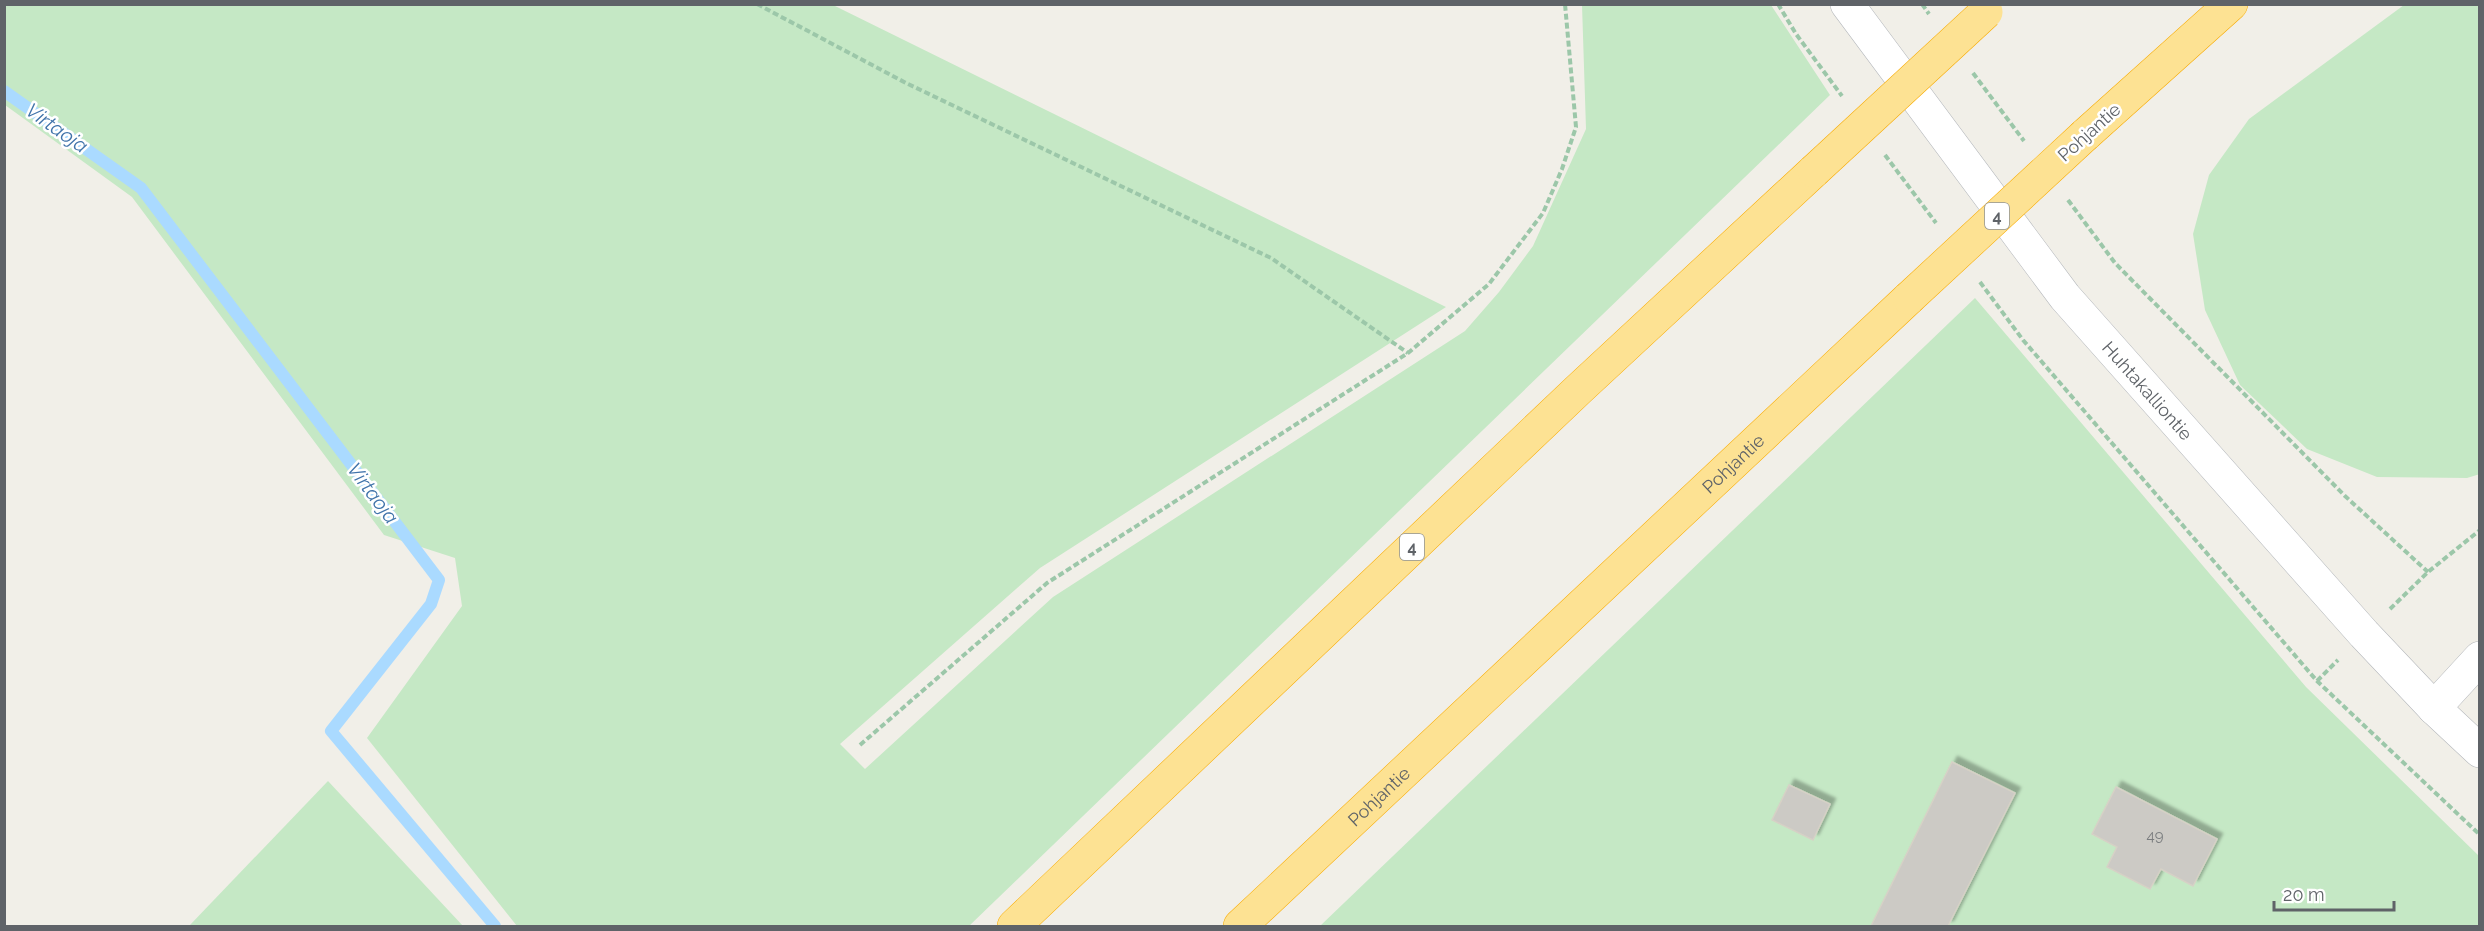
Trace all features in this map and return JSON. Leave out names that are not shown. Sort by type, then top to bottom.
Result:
[{"type":"highway","name":"Pohjantie","points":[[1240,927],[1909,298],[2231,4]]},
{"type":"highway","name":"4","points":[[1014,927],[1579,389],[1990,8]]},
{"type":"street","name":"Huhtakalliontie","points":[[1847,4],[2066,297],[2356,625],[2434,708],[2480,751]]},
{"type":"street","points":[[2434,708],[2480,658]]},
{"type":"path","points":[[757,4],[906,83],[1271,258],[1408,353]]},
{"type":"path","points":[[860,745],[1047,583],[1408,353],[1489,284],[1543,213],[1576,127],[1565,4]]},
{"type":"path","points":[[1778,4],[1796,34],[1846,101]]},
{"type":"path","points":[[1922,4],[1936,24]]},
{"type":"path","points":[[1972,71],[2030,148]]},
{"type":"path","points":[[1881,149],[1938,225]]},
{"type":"path","points":[[2065,196],[2115,263],[2345,496],[2428,572],[2480,530]]},
{"type":"path","points":[[1973,273],[2023,340],[2317,681],[2480,836]]},
{"type":"green space","points":[[5,4],[833,5],[1446,307],[1040,568],[840,744],[865,769],[1053,597],[1465,331],[1499,292],[1533,246],[1586,129],[1582,5],[1771,5],[1830,95],[969,926],[517,926],[367,738],[462,606],[455,558],[384,535],[132,197],[5,105]]},
{"type":"green space","points":[[2404,5],[2479,5],[2480,474],[2467,478],[2377,477],[2307,449],[2240,385],[2205,310],[2193,234],[2209,175],[2249,119]]},
{"type":"green space","points":[[1975,298],[2306,687],[2479,856],[2479,926],[1320,926]]},
{"type":"green space","points":[[328,781],[463,926],[189,926]]},
{"type":"building","points":[[1952,762],[2015,793],[1948,926],[1871,926]]},
{"type":"building","points":[[1789,785],[1830,804],[1813,840],[1772,820]]},
{"type":"building","points":[[2116,787],[2217,839],[2193,886],[2161,869],[2150,889],[2107,867],[2117,847],[2092,834]]},
{"type":"waterway","name":"Virtaoja","points":[[4,91],[141,188],[439,580],[431,604],[331,731],[495,926]]}]
